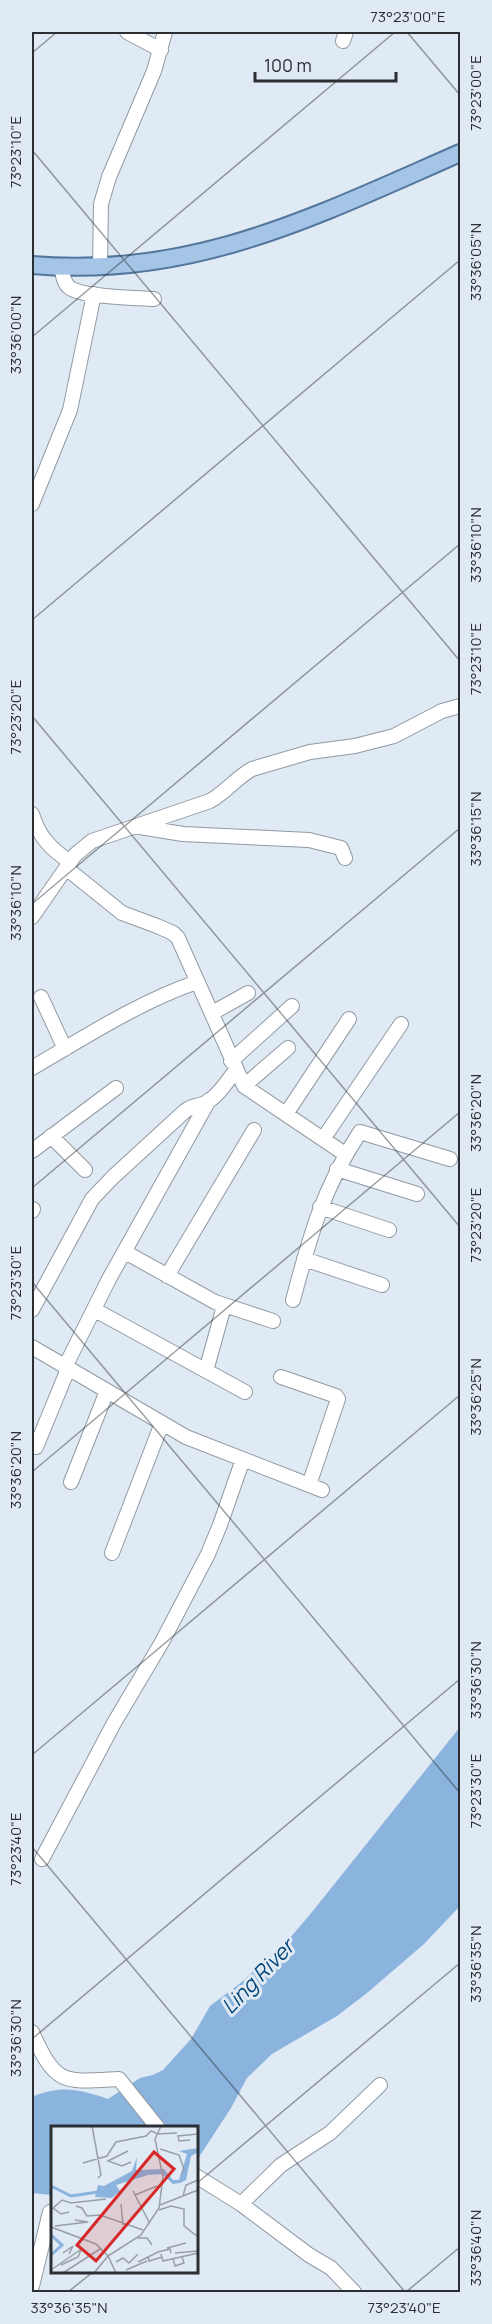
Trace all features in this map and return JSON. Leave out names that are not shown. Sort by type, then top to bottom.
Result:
[{"type":"main road","points":[[32,265],[100,267],[181,258],[274,232],[324,213],[460,153]]},
{"type":"street","points":[[127,32],[161,50]]},
{"type":"street","points":[[100,267],[101,204],[109,177],[161,50],[165,32]]},
{"type":"street","points":[[61,267],[65,283],[71,289],[94,294],[154,299]]},
{"type":"street","points":[[32,504],[70,410],[94,294]]},
{"type":"street","points":[[32,917],[75,855],[92,841],[210,801],[252,769],[310,752],[355,746],[394,736],[442,711],[460,706]]},
{"type":"street","points":[[32,814],[42,838],[122,914],[173,933],[180,941],[233,1066],[244,1086],[345,1154]]},
{"type":"street","points":[[138,827],[183,834],[309,840],[341,848],[345,858]]},
{"type":"street","points":[[32,1068],[173,990],[197,982]]},
{"type":"street","points":[[212,1013],[248,993]]},
{"type":"street","points":[[41,997],[65,1049]]},
{"type":"street","points":[[36,1448],[66,1368],[94,1310],[209,1100],[233,1066],[292,1006]]},
{"type":"street","points":[[286,1114],[349,1019]]},
{"type":"street","points":[[324,1139],[401,1024]]},
{"type":"street","points":[[244,1086],[288,1048]]},
{"type":"street","points":[[32,1151],[116,1088]]},
{"type":"street","points":[[32,1310],[92,1199],[184,1111],[193,1105],[202,1105],[209,1100]]},
{"type":"street","points":[[167,1276],[254,1130]]},
{"type":"street","points":[[293,1300],[320,1207],[345,1154],[360,1132],[450,1159]]},
{"type":"street","points":[[51,1136],[85,1170]]},
{"type":"street","points":[[337,1169],[417,1194]]},
{"type":"street","points":[[320,1207],[390,1230]]},
{"type":"street","points":[[125,1252],[224,1305],[273,1321]]},
{"type":"street","points":[[304,1259],[382,1285]]},
{"type":"street","points":[[206,1371],[224,1305]]},
{"type":"street","points":[[94,1310],[245,1392]]},
{"type":"street","points":[[32,1347],[186,1437],[316,1487],[338,1399],[336,1396],[281,1377]]},
{"type":"street","points":[[71,1482],[107,1391]]},
{"type":"street","points":[[112,1553],[162,1423]]},
{"type":"street","points":[[42,1859],[208,1554],[243,1459]]},
{"type":"street","points":[[32,2032],[44,2059],[58,2075],[67,2080],[119,2079],[157,2126]]},
{"type":"street","points":[[241,2204],[281,2164],[330,2133],[380,2085]]},
{"type":"street","points":[[198,2177],[331,2268],[354,2292]]},
{"type":"street","points":[[32,2286],[50,2212]]},
{"type":"water","name":"Ling River","points":[[460,1727],[460,1906],[424,1944],[367,1993],[337,2016],[272,2054],[247,2078],[231,2108],[198,2158],[198,2126],[51,2126],[51,2195],[32,2193],[32,2097],[52,2091],[70,2090],[108,2099],[140,2078],[163,2070],[191,2039],[210,2006],[284,1945]]}]
